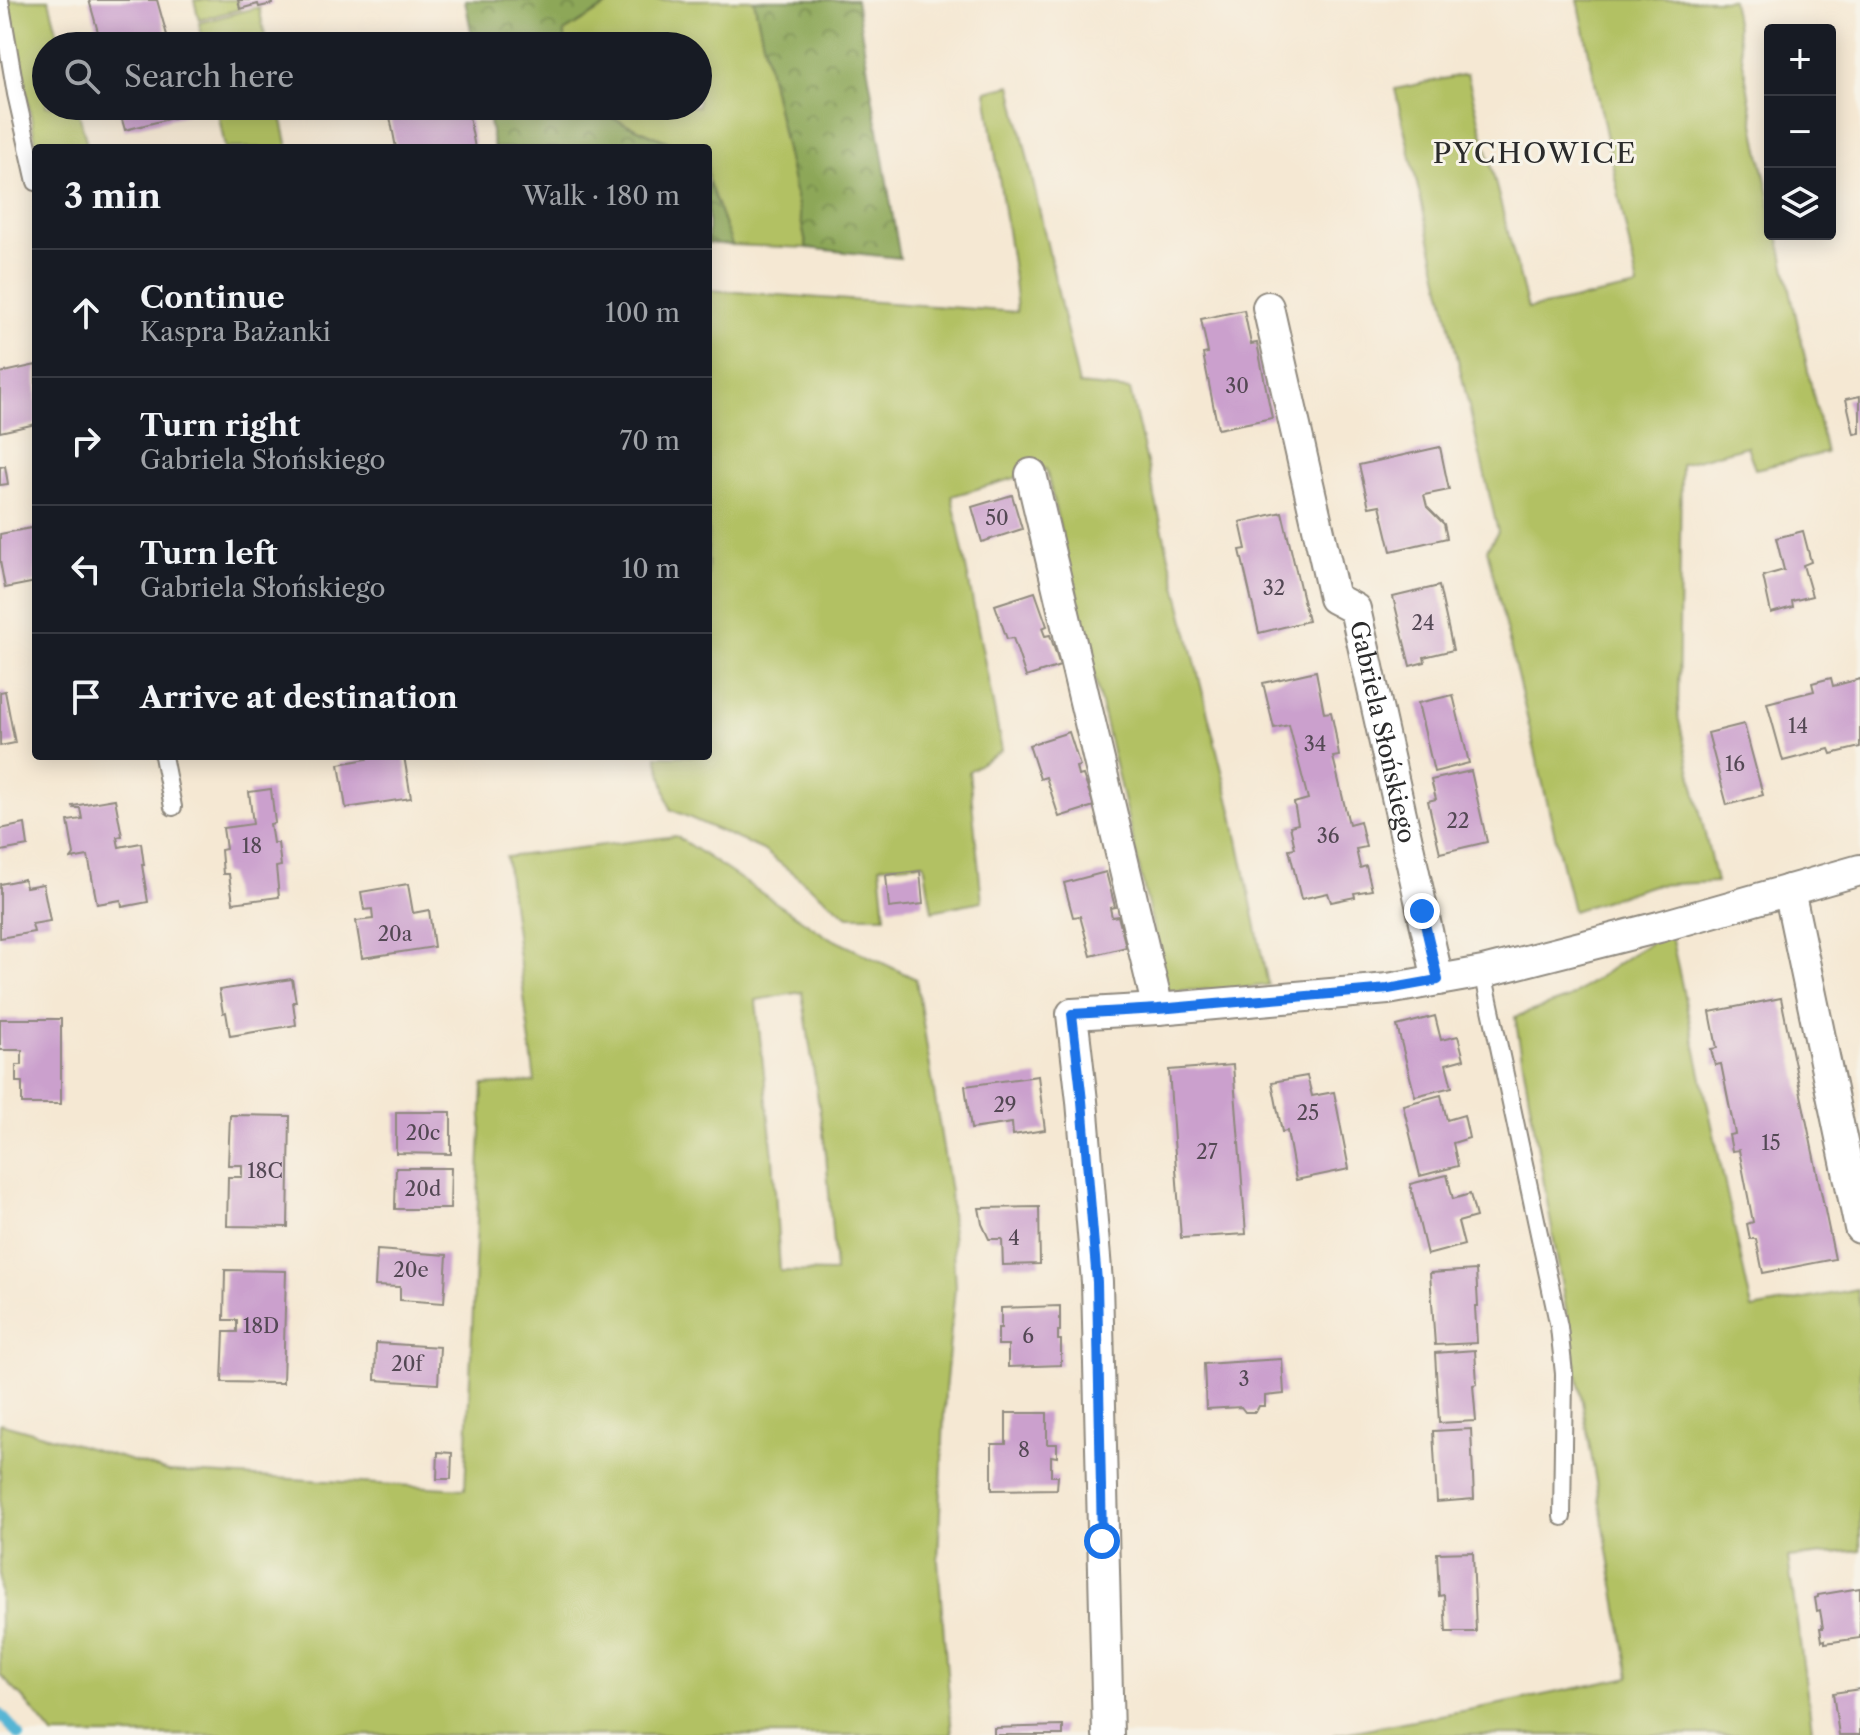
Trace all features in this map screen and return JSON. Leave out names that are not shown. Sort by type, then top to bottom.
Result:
[{"type":"street","name":"Gabriela Słońskiego","points":[[1268,307],[1334,598],[1355,609],[1438,980]]},
{"type":"street","points":[[1031,474],[1158,1009]]},
{"type":"street","points":[[1108,1735],[1097,1282],[1072,1014],[1388,989],[1483,972],[1659,927],[1860,870]]},
{"type":"street","points":[[1789,890],[1860,1228]]},
{"type":"lane","points":[[0,0],[32,164]]},
{"type":"lane","points":[[164,760],[173,807]]},
{"type":"lane","points":[[1483,972],[1559,1327],[1564,1374],[1562,1517]]},
{"type":"green space","points":[[8,0],[49,0],[57,32],[32,32],[32,120],[81,120],[87,144],[36,144]]},
{"type":"green space","points":[[194,0],[238,0],[240,9],[199,20]]},
{"type":"green space","points":[[465,0],[616,0],[564,32],[471,32]]},
{"type":"green space","points":[[616,0],[754,0],[807,248],[732,245],[712,191],[712,144],[673,144],[617,120],[712,120],[712,32],[564,32]]},
{"type":"green space","points":[[754,0],[856,0],[900,258],[807,248]]},
{"type":"green space","points":[[1578,0],[1732,0],[1764,172],[1764,240],[1779,240],[1826,453],[1755,469],[1747,446],[1681,464],[1678,716],[1716,882],[1653,885],[1573,911],[1487,549],[1498,532],[1395,89],[1467,74],[1528,309],[1638,287]]},
{"type":"green space","points":[[259,7],[264,32],[201,32],[199,23]]},
{"type":"green space","points":[[1011,85],[1079,385],[1130,390],[1233,815],[1268,985],[1168,991],[1046,469],[952,496],[1002,750],[969,771],[982,901],[932,911],[924,863],[880,866],[885,916],[848,916],[763,850],[670,809],[658,760],[712,760],[712,290],[1017,312],[986,91]]},
{"type":"green space","points":[[220,120],[282,120],[287,144],[224,144]]},
{"type":"green space","points":[[489,120],[617,120],[673,144],[493,144]]},
{"type":"green space","points":[[712,191],[732,245],[712,243]]},
{"type":"green space","points":[[676,836],[826,936],[916,979],[950,1192],[955,1288],[945,1391],[938,1561],[952,1735],[53,1735],[0,1675],[0,1423],[169,1472],[465,1489],[483,1085],[535,1082],[506,857]],"holes":[[[802,992],[826,1154],[835,1272],[780,1271],[773,1157],[756,1000]]]},
{"type":"green space","points":[[1670,931],[1752,1309],[1857,1289],[1860,1307],[1860,1550],[1788,1558],[1813,1735],[1333,1735],[1630,1677],[1515,1017],[1569,998]]},
{"type":"building","points":[[89,0],[157,0],[166,32],[98,32]]},
{"type":"building","points":[[238,0],[271,0],[272,4],[240,9]]},
{"type":"building","points":[[122,120],[164,120],[125,130]]},
{"type":"building","points":[[391,120],[470,120],[474,144],[395,144]]},
{"type":"building","points":[[1244,310],[1251,344],[1257,343],[1272,418],[1218,429],[1203,354],[1208,353],[1201,319]]},
{"type":"building","points":[[32,366],[32,425],[0,432],[0,373]]},
{"type":"building","points":[[1860,396],[1860,433],[1854,434],[1846,399]]},
{"type":"building","points":[[1440,447],[1449,490],[1424,495],[1427,507],[1444,524],[1447,538],[1391,551],[1380,505],[1369,507],[1359,465]]},
{"type":"building","points":[[5,466],[8,484],[0,485],[0,467]]},
{"type":"building","points":[[1012,495],[1022,529],[982,542],[972,507]]},
{"type":"building","points":[[1282,512],[1308,621],[1259,633],[1240,550],[1246,549],[1240,522]]},
{"type":"building","points":[[32,528],[32,583],[5,588],[0,561],[0,534]]},
{"type":"building","points":[[1803,531],[1811,562],[1803,565],[1812,596],[1792,601],[1793,607],[1771,613],[1763,576],[1784,570],[1776,538]]},
{"type":"building","points":[[1439,586],[1453,650],[1424,657],[1425,662],[1410,666],[1393,597]]},
{"type":"building","points":[[1035,592],[1047,626],[1042,628],[1045,636],[1050,635],[1060,666],[1026,677],[1013,638],[1007,639],[995,605]]},
{"type":"building","points":[[1316,671],[1324,713],[1331,712],[1339,756],[1333,757],[1349,824],[1360,821],[1366,847],[1356,849],[1360,868],[1366,866],[1372,890],[1331,902],[1328,893],[1301,899],[1289,849],[1295,848],[1290,826],[1298,824],[1294,803],[1308,799],[1289,725],[1274,728],[1263,683]]},
{"type":"building","points":[[1831,678],[1833,686],[1860,679],[1860,747],[1831,754],[1829,749],[1783,761],[1767,703],[1814,691],[1812,683]]},
{"type":"building","points":[[5,691],[15,743],[0,746],[0,692]]},
{"type":"building","points":[[1453,695],[1469,763],[1434,772],[1418,703]]},
{"type":"building","points":[[1744,724],[1763,795],[1727,805],[1708,733]]},
{"type":"building","points":[[1069,732],[1080,766],[1076,767],[1078,776],[1083,775],[1094,806],[1059,817],[1046,777],[1040,779],[1029,745]]},
{"type":"building","points":[[361,760],[405,760],[411,798],[346,808],[339,764]]},
{"type":"building","points":[[1471,771],[1487,842],[1440,853],[1428,801],[1436,799],[1431,780]]},
{"type":"building","points":[[271,789],[275,823],[270,824],[273,843],[278,843],[281,866],[276,867],[279,897],[233,903],[229,874],[223,874],[221,850],[226,849],[223,828],[253,824],[249,792]]},
{"type":"building","points":[[115,799],[122,836],[117,837],[119,847],[141,843],[148,902],[122,907],[121,900],[97,904],[88,856],[71,859],[74,855],[68,821],[82,819],[80,808],[73,806]]},
{"type":"building","points":[[25,824],[28,846],[1,851],[0,829]]},
{"type":"building","points":[[920,871],[923,904],[889,908],[886,875]]},
{"type":"building","points":[[1106,872],[1115,907],[1110,908],[1112,917],[1118,916],[1126,947],[1091,956],[1080,916],[1073,917],[1064,883]]},
{"type":"building","points":[[24,879],[26,887],[43,884],[50,921],[32,924],[34,932],[0,938],[0,884]]},
{"type":"building","points":[[408,884],[413,913],[429,910],[434,947],[362,958],[356,921],[373,919],[372,909],[364,910],[361,892]]},
{"type":"building","points":[[292,979],[296,1025],[230,1036],[219,990]]},
{"type":"building","points":[[1781,998],[1835,1259],[1763,1273],[1756,1239],[1750,1239],[1747,1224],[1753,1222],[1739,1150],[1732,1151],[1729,1135],[1735,1134],[1721,1064],[1715,1065],[1711,1049],[1717,1048],[1710,1012]]},
{"type":"building","points":[[1435,1016],[1441,1040],[1458,1036],[1464,1059],[1446,1064],[1452,1087],[1415,1096],[1397,1026]]},
{"type":"building","points":[[0,1019],[61,1019],[61,1104],[22,1104],[22,1082],[16,1082],[16,1065],[22,1065],[22,1050],[0,1050]]},
{"type":"building","points":[[1233,1065],[1246,1234],[1181,1238],[1169,1070]]},
{"type":"building","points":[[1038,1076],[1045,1130],[1013,1135],[1012,1123],[971,1129],[965,1086]]},
{"type":"building","points":[[1307,1076],[1312,1096],[1334,1092],[1349,1169],[1296,1180],[1287,1131],[1282,1132],[1272,1082]]},
{"type":"building","points":[[1441,1095],[1447,1120],[1464,1115],[1469,1138],[1453,1143],[1458,1166],[1420,1176],[1403,1105]]},
{"type":"building","points":[[396,1112],[451,1112],[451,1154],[396,1153]]},
{"type":"building","points":[[230,1115],[290,1116],[288,1227],[227,1226],[228,1177],[242,1177],[242,1165],[228,1165]]},
{"type":"building","points":[[396,1168],[451,1168],[450,1209],[395,1209]]},
{"type":"building","points":[[1447,1175],[1453,1199],[1470,1194],[1476,1217],[1458,1222],[1464,1245],[1427,1255],[1410,1184]]},
{"type":"building","points":[[1039,1207],[1040,1264],[1003,1265],[1002,1239],[989,1239],[979,1208]]},
{"type":"building","points":[[377,1250],[447,1255],[444,1303],[400,1300],[400,1287],[375,1286]]},
{"type":"building","points":[[225,1270],[286,1271],[283,1383],[222,1382],[224,1332],[237,1332],[237,1320],[224,1320]]},
{"type":"building","points":[[1476,1270],[1477,1343],[1435,1345],[1430,1273]]},
{"type":"building","points":[[1060,1306],[1058,1340],[1061,1340],[1061,1365],[1008,1367],[1008,1345],[998,1345],[1001,1308]]},
{"type":"building","points":[[376,1343],[440,1347],[438,1384],[375,1380]]},
{"type":"building","points":[[1475,1350],[1477,1384],[1473,1385],[1476,1421],[1439,1423],[1435,1353]]},
{"type":"building","points":[[1282,1359],[1284,1394],[1265,1396],[1265,1406],[1259,1406],[1256,1412],[1245,1412],[1241,1407],[1206,1409],[1204,1364]]},
{"type":"building","points":[[1006,1413],[1047,1413],[1047,1444],[1057,1444],[1057,1457],[1051,1456],[1051,1476],[1058,1476],[1057,1489],[992,1490],[992,1444],[1006,1444]]},
{"type":"building","points":[[1471,1429],[1474,1499],[1437,1502],[1433,1431]]},
{"type":"building","points":[[438,1452],[452,1453],[451,1479],[437,1479]]},
{"type":"building","points":[[1473,1552],[1476,1632],[1446,1632],[1444,1595],[1439,1596],[1437,1553]]},
{"type":"building","points":[[1860,1588],[1860,1638],[1822,1641],[1820,1628],[1823,1628],[1815,1598]]},
{"type":"building","points":[[1860,1689],[1860,1735],[1839,1735],[1833,1693]]},
{"type":"building","points":[[1063,1726],[1063,1735],[994,1735],[994,1728]]},
{"type":"waterway","points":[[0,1714],[19,1735]]},
{"type":"district","name":"PYCHOWICE","points":[[1535,153]]},
{"type":"route","points":[[1102,1541],[1097,1282],[1072,1014],[1388,989],[1438,980],[1422,911]]}]
